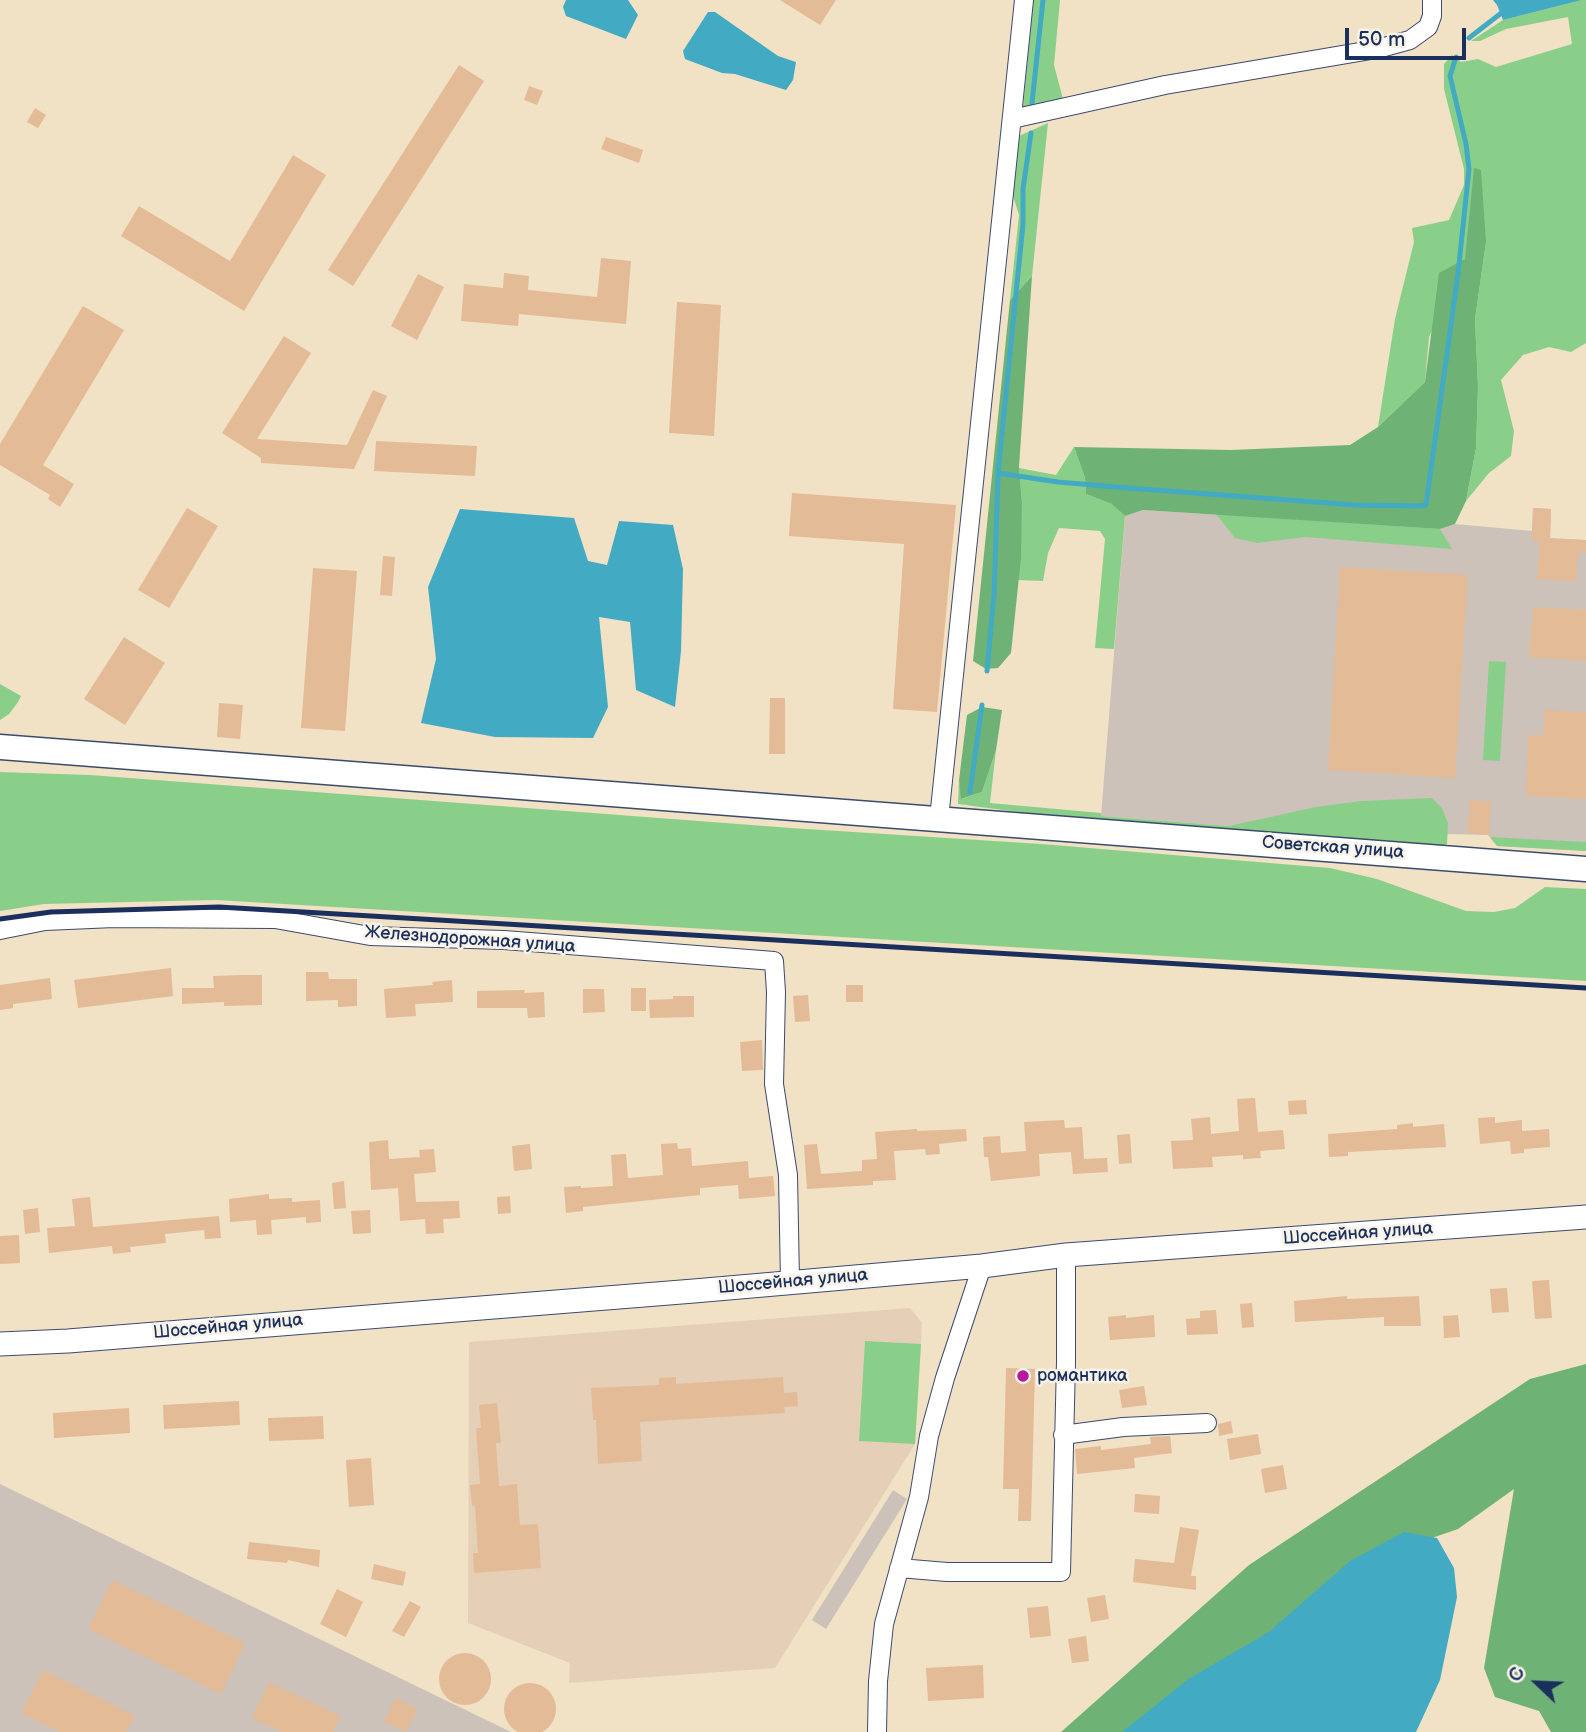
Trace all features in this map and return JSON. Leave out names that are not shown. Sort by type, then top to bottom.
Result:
[{"type":"main road","name":"Советская улица","points":[[0,747],[1586,869]]},
{"type":"street","points":[[939,819],[1024,0]]},
{"type":"street","points":[[1012,119],[1165,85],[1377,49],[1419,35],[1432,16],[1432,0]]},
{"type":"street","name":"Железнодорожная улица","points":[[0,930],[59,920],[275,919],[370,936],[504,940],[774,961],[774,1084],[788,1175],[790,1281]]},
{"type":"street","name":"Шоссейная улица","points":[[0,1344],[694,1291],[982,1266],[1066,1255],[1586,1217]]},
{"type":"street","points":[[899,1568],[947,1572],[1061,1572],[1066,1255]]},
{"type":"street","points":[[877,1732],[878,1681],[884,1624],[919,1497],[932,1424],[982,1266]]},
{"type":"street","points":[[1063,1435],[1123,1427],[1207,1423]]},
{"type":"shaded area","points":[[1533,508],[1551,509],[1550,538],[1586,540],[1586,851],[1497,846],[1488,835],[1449,834],[1435,842],[1101,816],[1125,516],[1143,510],[1440,529],[1455,524],[1532,531]]},
{"type":"shaded area","points":[[910,1308],[922,1323],[915,1444],[775,1668],[569,1683],[570,1663],[468,1623],[469,1342]]},
{"type":"shaded area","points":[[0,1484],[511,1732],[0,1732]]},
{"type":"shaded area","points":[[893,1490],[907,1499],[826,1629],[812,1620]]},
{"type":"green space","points":[[1033,0],[1060,0],[1054,65],[1063,99],[1023,108]]},
{"type":"green space","points":[[1586,0],[1586,343],[1571,352],[1549,347],[1523,355],[1501,380],[1514,431],[1511,456],[1489,473],[1466,501],[1476,448],[1478,387],[1475,319],[1486,242],[1465,259],[1429,337],[1425,382],[1378,427],[1395,319],[1414,242],[1412,228],[1449,220],[1464,185],[1464,169],[1444,89],[1444,64],[1452,55],[1461,62],[1478,59],[1496,67],[1572,44],[1568,17],[1506,29],[1480,41],[1471,41],[1503,20]]},
{"type":"green space","points":[[1048,123],[1032,276],[1010,300],[1019,215],[1013,196],[1019,136]]},
{"type":"green space","points":[[1474,168],[1481,170],[1486,242],[1475,319],[1478,387],[1476,448],[1466,501],[1455,524],[1440,529],[1143,510],[1125,516],[1112,504],[1086,494],[1085,478],[1074,447],[1231,450],[1350,445],[1378,427],[1425,382],[1439,273],[1465,259]]},
{"type":"green space","points":[[1032,276],[1019,467],[1022,503],[1021,558],[1011,653],[998,668],[986,669],[973,661],[1010,300]]},
{"type":"green space","points":[[1074,447],[1085,478],[1086,494],[1113,504],[1125,516],[1114,649],[1095,648],[1105,539],[1100,531],[1059,528],[1048,553],[1043,581],[1018,580],[1022,503],[1019,468],[1056,475]]},
{"type":"green space","points":[[1216,514],[1440,529],[1452,549],[1306,537],[1257,543],[1235,538]]},
{"type":"green space","points":[[1489,661],[1506,662],[1500,761],[1483,760]]},
{"type":"green space","points":[[0,684],[21,696],[9,714],[0,720]]},
{"type":"green space","points":[[982,707],[1002,710],[996,750],[982,792],[961,799],[959,780],[967,715]]},
{"type":"green space","points":[[996,750],[990,803],[1101,813],[1101,816],[1229,826],[1316,807],[1361,801],[1432,798],[1442,808],[1448,823],[1447,844],[1432,849],[1055,817],[958,804],[959,780],[962,799],[982,792]]},
{"type":"green space","points":[[0,772],[90,775],[791,828],[1041,844],[1330,868],[1377,879],[1466,911],[1494,912],[1515,908],[1545,887],[1586,889],[1586,981],[216,900],[44,904],[0,911]]},
{"type":"green space","points":[[1490,837],[1586,842],[1586,851],[1497,846]]},
{"type":"green space","points":[[865,1341],[921,1344],[915,1444],[859,1441]]},
{"type":"green space","points":[[1586,1364],[1586,1732],[1551,1732],[1539,1711],[1495,1697],[1484,1668],[1514,1489],[1458,1529],[1388,1553],[1141,1732],[1061,1732],[1249,1565],[1530,1379]]},
{"type":"water","points":[[566,0],[628,0],[638,15],[626,39],[566,16],[563,7]]},
{"type":"water","points":[[1493,0],[1582,0],[1503,20]]},
{"type":"water","points":[[708,12],[715,12],[778,56],[796,62],[793,80],[786,90],[735,74],[722,73],[685,59],[683,51]]},
{"type":"water","points":[[460,509],[574,518],[588,561],[607,565],[619,521],[673,525],[683,569],[681,651],[675,707],[636,690],[630,622],[599,617],[608,707],[593,738],[495,737],[421,723],[436,659],[428,587]]},
{"type":"water","points":[[1404,1532],[1437,1538],[1454,1568],[1457,1597],[1440,1680],[1416,1732],[1122,1732],[1190,1678],[1269,1632],[1350,1561]]},
{"type":"building","points":[[780,0],[836,0],[820,25]]},
{"type":"building","points":[[459,65],[484,81],[353,286],[328,270]]},
{"type":"building","points":[[529,86],[543,91],[537,105],[524,100]]},
{"type":"building","points":[[35,108],[46,115],[38,128],[27,122]]},
{"type":"building","points":[[606,137],[643,150],[639,163],[601,149]]},
{"type":"building","points":[[293,155],[326,175],[244,311],[121,236],[139,206],[230,261]]},
{"type":"building","points":[[601,258],[631,261],[626,324],[519,314],[518,326],[461,321],[464,284],[503,288],[504,273],[529,276],[528,290],[597,297]]},
{"type":"building","points":[[418,274],[444,287],[417,340],[391,326]]},
{"type":"building","points":[[677,302],[721,305],[714,436],[669,433]]},
{"type":"building","points":[[83,306],[124,330],[43,465],[74,484],[60,507],[48,499],[50,495],[0,465],[0,444]]},
{"type":"building","points":[[284,336],[311,353],[257,439],[347,445],[373,390],[387,396],[354,469],[261,463],[261,458],[222,433]]},
{"type":"building","points":[[376,441],[477,446],[475,476],[374,471]]},
{"type":"building","points":[[792,493],[956,505],[937,712],[893,709],[904,544],[789,536]]},
{"type":"building","points":[[187,508],[218,526],[169,608],[138,590]]},
{"type":"building","points":[[1533,508],[1551,509],[1550,539],[1586,540],[1586,553],[1578,553],[1576,581],[1537,579],[1540,541],[1532,541]]},
{"type":"building","points":[[383,556],[395,557],[392,596],[380,595]]},
{"type":"building","points":[[1340,567],[1468,575],[1455,778],[1328,770]]},
{"type":"building","points":[[313,568],[357,571],[345,731],[301,728]]},
{"type":"building","points":[[1533,607],[1586,610],[1586,661],[1529,657]]},
{"type":"building","points":[[124,637],[165,663],[125,725],[84,699]]},
{"type":"building","points":[[770,698],[785,698],[785,754],[769,754]]},
{"type":"building","points":[[219,703],[243,705],[240,739],[217,737]]},
{"type":"building","points":[[1545,710],[1586,712],[1586,799],[1526,796],[1528,735],[1543,735]]},
{"type":"building","points":[[1470,800],[1491,802],[1489,835],[1467,833]]},
{"type":"building","points":[[171,968],[173,996],[78,1008],[74,980]]},
{"type":"building","points":[[306,972],[328,972],[329,979],[357,979],[357,1006],[338,1007],[338,1000],[306,1001]]},
{"type":"building","points":[[262,975],[262,1005],[224,1006],[224,1002],[182,1004],[182,988],[214,988],[213,976]]},
{"type":"building","points":[[50,978],[52,999],[13,1004],[13,1008],[0,1010],[0,985]]},
{"type":"building","points":[[452,980],[453,1002],[415,1004],[416,1016],[386,1018],[384,989],[433,985],[432,982]]},
{"type":"building","points":[[846,985],[863,985],[863,1002],[846,1002]]},
{"type":"building","points":[[631,988],[646,988],[646,1011],[631,1011]]},
{"type":"building","points":[[583,989],[604,989],[605,1012],[583,1013]]},
{"type":"building","points":[[525,990],[524,993],[544,992],[545,1017],[528,1018],[527,1008],[477,1008],[477,991]]},
{"type":"building","points":[[808,995],[810,1021],[795,1022],[793,996]]},
{"type":"building","points":[[673,996],[694,996],[694,1017],[650,1018],[649,1000],[673,999]]},
{"type":"building","points":[[762,1040],[763,1070],[742,1071],[740,1042]]},
{"type":"building","points":[[1255,1098],[1258,1132],[1283,1130],[1285,1149],[1260,1151],[1261,1158],[1243,1159],[1243,1155],[1212,1157],[1213,1167],[1173,1169],[1171,1141],[1193,1140],[1191,1119],[1210,1117],[1211,1134],[1239,1131],[1237,1099]]},
{"type":"building","points":[[1306,1100],[1307,1114],[1289,1115],[1288,1101]]},
{"type":"building","points":[[1495,1117],[1495,1123],[1522,1120],[1522,1131],[1549,1129],[1550,1147],[1524,1149],[1524,1153],[1511,1154],[1510,1141],[1480,1144],[1478,1118]]},
{"type":"building","points":[[1064,1120],[1065,1128],[1082,1127],[1084,1159],[1107,1158],[1108,1172],[1073,1174],[1071,1152],[1039,1154],[1040,1176],[991,1181],[988,1157],[984,1157],[983,1137],[1000,1136],[1001,1153],[1026,1151],[1024,1122]]},
{"type":"building","points":[[1413,1123],[1413,1127],[1444,1124],[1446,1147],[1348,1152],[1348,1156],[1329,1157],[1328,1134],[1397,1129],[1397,1125]]},
{"type":"building","points":[[966,1129],[967,1141],[939,1144],[940,1154],[926,1155],[925,1149],[894,1151],[896,1180],[873,1181],[873,1185],[807,1189],[804,1145],[817,1144],[821,1174],[862,1171],[862,1160],[877,1159],[875,1132]]},
{"type":"building","points":[[1130,1134],[1132,1163],[1119,1164],[1117,1135]]},
{"type":"building","points":[[388,1140],[389,1159],[420,1157],[419,1150],[434,1149],[436,1172],[414,1174],[416,1202],[459,1201],[460,1218],[443,1219],[444,1233],[426,1234],[425,1219],[400,1221],[398,1188],[371,1190],[369,1142]]},
{"type":"building","points":[[677,1143],[678,1149],[691,1148],[692,1166],[748,1161],[749,1178],[773,1176],[775,1196],[739,1199],[738,1185],[700,1188],[700,1195],[583,1207],[583,1211],[566,1213],[564,1187],[613,1186],[611,1155],[626,1154],[628,1178],[663,1175],[661,1144]]},
{"type":"building","points":[[530,1144],[532,1169],[514,1171],[512,1146]]},
{"type":"building","points":[[344,1181],[346,1208],[334,1209],[332,1183]]},
{"type":"building","points":[[269,1194],[269,1199],[292,1198],[292,1202],[320,1200],[321,1222],[306,1223],[306,1217],[271,1220],[272,1234],[257,1235],[256,1220],[230,1222],[229,1199]]},
{"type":"building","points":[[510,1196],[511,1213],[498,1214],[497,1197]]},
{"type":"building","points":[[90,1197],[93,1227],[219,1216],[221,1238],[205,1239],[204,1230],[165,1234],[166,1243],[130,1247],[131,1252],[113,1254],[112,1246],[49,1253],[47,1228],[75,1226],[72,1199]]},
{"type":"building","points":[[38,1208],[40,1232],[25,1234],[23,1210]]},
{"type":"building","points":[[370,1210],[371,1233],[353,1234],[351,1211]]},
{"type":"building","points":[[19,1235],[20,1263],[0,1264],[0,1236]]},
{"type":"building","points":[[1549,1280],[1552,1318],[1535,1319],[1532,1281]]},
{"type":"building","points":[[1507,1288],[1509,1312],[1492,1313],[1490,1289]]},
{"type":"building","points":[[1347,1296],[1347,1299],[1419,1296],[1421,1326],[1384,1326],[1384,1317],[1295,1322],[1294,1301]]},
{"type":"building","points":[[1252,1303],[1254,1327],[1242,1328],[1240,1304]]},
{"type":"building","points":[[1216,1310],[1218,1334],[1187,1335],[1186,1319],[1200,1318],[1200,1311]]},
{"type":"building","points":[[1126,1315],[1126,1318],[1154,1315],[1155,1337],[1110,1340],[1108,1317]]},
{"type":"building","points":[[1458,1315],[1460,1337],[1444,1338],[1443,1316]]},
{"type":"building","points":[[1006,1368],[1035,1369],[1031,1521],[1018,1521],[1019,1489],[1003,1489]]},
{"type":"building","points":[[676,1377],[676,1384],[783,1377],[784,1393],[797,1392],[798,1406],[784,1407],[785,1413],[640,1422],[642,1461],[598,1464],[591,1388],[659,1385],[659,1378]]},
{"type":"building","points":[[1144,1386],[1147,1405],[1122,1408],[1119,1390]]},
{"type":"building","points":[[239,1401],[240,1425],[164,1429],[163,1405]]},
{"type":"building","points":[[497,1403],[501,1443],[496,1443],[499,1486],[517,1484],[520,1525],[538,1524],[541,1568],[474,1573],[473,1553],[478,1553],[475,1506],[472,1506],[470,1485],[480,1484],[476,1428],[481,1428],[479,1405]]},
{"type":"building","points":[[129,1408],[130,1433],[54,1438],[53,1413]]},
{"type":"building","points":[[323,1416],[324,1439],[269,1441],[268,1418]]},
{"type":"building","points":[[1231,1421],[1233,1433],[1219,1436],[1218,1424]]},
{"type":"building","points":[[1258,1434],[1261,1454],[1230,1460],[1227,1439]]},
{"type":"building","points":[[1170,1436],[1172,1453],[1134,1458],[1135,1468],[1077,1474],[1075,1449],[1101,1446],[1101,1450],[1151,1444],[1150,1437]]},
{"type":"building","points":[[371,1458],[374,1505],[349,1507],[346,1460]]},
{"type":"building","points":[[1283,1465],[1287,1489],[1265,1493],[1261,1469]]},
{"type":"building","points":[[1135,1494],[1160,1496],[1159,1514],[1134,1512]]},
{"type":"building","points":[[1180,1527],[1199,1530],[1191,1576],[1196,1576],[1196,1590],[1133,1582],[1135,1559],[1174,1563]]},
{"type":"building","points":[[249,1542],[320,1550],[319,1567],[288,1560],[287,1563],[247,1559]]},
{"type":"building","points":[[374,1564],[406,1572],[403,1586],[371,1579]]},
{"type":"building","points":[[112,1580],[245,1643],[221,1694],[88,1629]]},
{"type":"building","points":[[337,1589],[363,1602],[346,1637],[320,1624]]},
{"type":"building","points":[[1105,1595],[1109,1619],[1091,1622],[1087,1598]]},
{"type":"building","points":[[410,1601],[421,1607],[404,1637],[392,1631]]},
{"type":"building","points":[[1048,1606],[1051,1636],[1030,1638],[1027,1608]]},
{"type":"building","points":[[1086,1636],[1089,1661],[1072,1663],[1068,1639]]},
{"type":"building","points":[[465,1653],[475,1655],[483,1661],[489,1669],[489,1689],[483,1697],[475,1703],[465,1705],[455,1703],[447,1697],[441,1689],[439,1679],[441,1669],[447,1661],[455,1655]]},
{"type":"building","points":[[983,1665],[984,1698],[928,1701],[926,1668]]},
{"type":"building","points":[[43,1670],[135,1716],[126,1732],[60,1732],[21,1713]]},
{"type":"building","points":[[269,1682],[340,1716],[333,1732],[282,1732],[252,1718]]},
{"type":"building","points":[[530,1683],[540,1685],[548,1691],[554,1699],[554,1719],[548,1727],[540,1733],[530,1735],[520,1733],[512,1727],[506,1719],[504,1709],[506,1699],[512,1691],[520,1685]]},
{"type":"building","points":[[396,1698],[417,1710],[406,1732],[384,1721]]},
{"type":"waterway","points":[[1032,103],[1043,0]]},
{"type":"waterway","points":[[1469,38],[1500,14]]},
{"type":"waterway","points":[[998,473],[1058,482],[1355,505],[1426,505],[1458,274],[1469,169],[1450,76],[1456,57]]},
{"type":"waterway","points":[[987,671],[994,595],[998,473],[1023,224],[1023,189],[1031,133]]},
{"type":"waterway","points":[[970,792],[982,705]]},
{"type":"railway","points":[[0,919],[51,912],[219,907],[1586,988]]},
{"type":"place","name":"романтика","points":[[1023,1376]]}]
